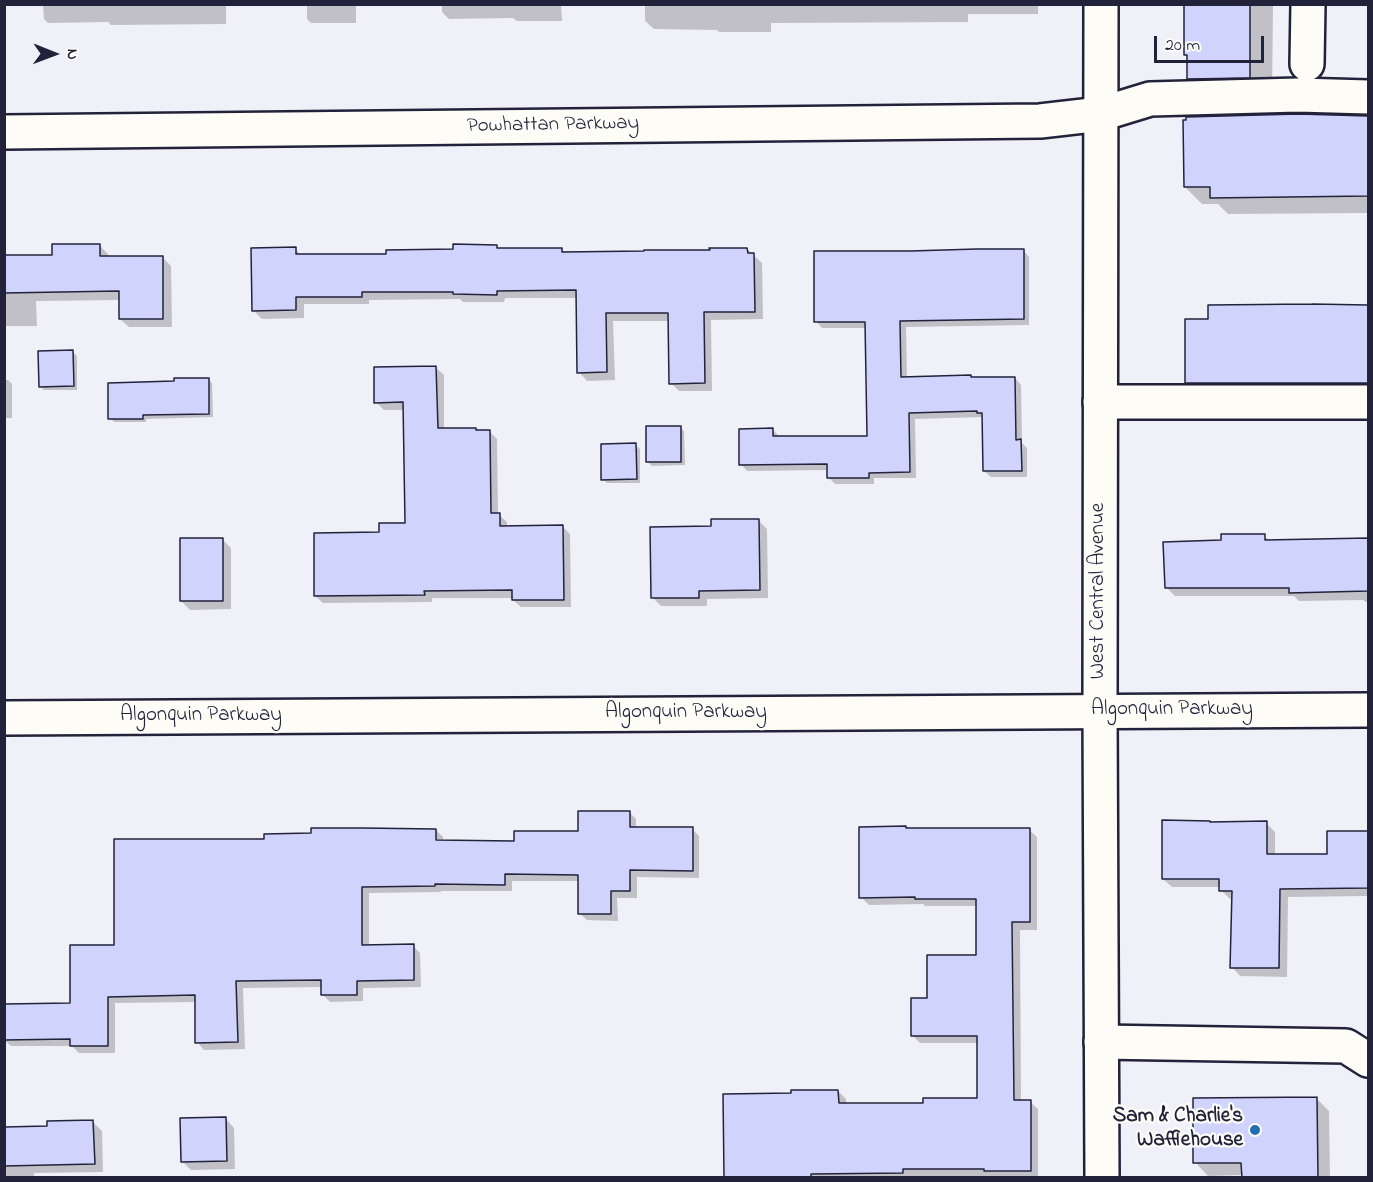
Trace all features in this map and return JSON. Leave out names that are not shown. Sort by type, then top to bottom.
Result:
[{"type":"street","name":"West Central Avenue","points":[[1101,4],[1102,1178]]},
{"type":"street","points":[[1307,64],[1308,4]]},
{"type":"street","name":"Powhattan Parkway","points":[[4,132],[1040,121],[1101,114],[1150,99],[1298,95],[1368,97]]},
{"type":"street","points":[[1100,402],[1368,402]]},
{"type":"street","name":"Algonquin Parkway","points":[[4,718],[1368,711]]},
{"type":"street","points":[[1101,1042],[1346,1046],[1368,1059]]},
{"type":"building","points":[[1184,4],[1250,4],[1250,78],[1187,79],[1187,55],[1184,55]]},
{"type":"building","points":[[1298,114],[1368,116],[1368,196],[1210,198],[1210,187],[1184,187],[1183,120],[1186,120],[1186,117]]},
{"type":"building","points":[[52,244],[100,244],[100,256],[163,256],[163,319],[119,319],[119,291],[4,293],[4,255],[52,255]]},
{"type":"building","points":[[453,244],[497,245],[497,248],[562,248],[562,252],[747,248],[748,253],[754,253],[755,312],[704,312],[705,383],[669,384],[668,313],[606,313],[607,372],[577,373],[576,290],[497,291],[497,295],[453,294],[453,292],[362,292],[362,297],[296,297],[296,310],[252,311],[251,248],[296,247],[296,254],[386,254],[386,250],[453,249]]},
{"type":"building","points":[[1024,249],[1024,319],[900,321],[901,377],[971,375],[971,377],[1015,377],[1016,440],[1021,439],[1022,471],[983,471],[982,413],[977,413],[977,411],[909,413],[910,472],[869,473],[869,478],[827,478],[827,464],[739,465],[739,429],[773,428],[773,436],[867,436],[865,322],[814,322],[814,251]]},
{"type":"building","points":[[1208,305],[1368,305],[1368,383],[1185,383],[1185,319],[1208,319]]},
{"type":"building","points":[[73,350],[74,386],[39,387],[38,351]]},
{"type":"building","points":[[436,366],[438,428],[490,430],[491,513],[500,513],[500,526],[563,525],[564,600],[512,600],[512,590],[424,591],[425,595],[314,596],[314,533],[379,532],[379,523],[405,523],[403,402],[374,403],[374,367]]},
{"type":"building","points":[[174,378],[209,378],[209,414],[143,415],[143,419],[108,419],[108,383],[174,381]]},
{"type":"building","points":[[646,426],[681,426],[681,462],[646,462]]},
{"type":"building","points":[[636,443],[637,479],[601,480],[601,444]]},
{"type":"building","points":[[711,519],[759,519],[760,590],[699,591],[699,598],[651,598],[650,527],[711,526]]},
{"type":"building","points":[[1221,534],[1265,534],[1265,540],[1368,538],[1368,591],[1289,593],[1289,588],[1165,588],[1163,542],[1221,540]]},
{"type":"building","points":[[180,538],[223,538],[223,601],[180,601]]},
{"type":"building","points":[[578,811],[630,811],[630,827],[693,827],[693,871],[630,870],[630,891],[611,891],[611,914],[578,914],[578,875],[505,874],[505,885],[435,884],[435,886],[362,887],[362,945],[414,944],[414,980],[357,981],[357,995],[321,995],[321,980],[236,981],[238,1042],[195,1043],[195,995],[108,997],[108,1046],[70,1046],[70,1039],[4,1040],[4,1004],[70,1003],[70,945],[114,945],[114,839],[264,839],[264,834],[311,833],[311,828],[362,828],[436,829],[436,840],[514,841],[514,831],[578,831]]},
{"type":"building","points":[[1162,820],[1267,821],[1267,854],[1327,854],[1327,831],[1368,831],[1368,888],[1280,889],[1279,968],[1230,968],[1232,891],[1219,891],[1219,879],[1162,879]]},
{"type":"building","points":[[906,826],[906,828],[1030,828],[1030,922],[1012,922],[1014,1100],[1031,1100],[1031,1171],[903,1169],[903,1173],[811,1174],[811,1178],[724,1178],[723,1094],[838,1090],[839,1103],[923,1103],[923,1098],[977,1098],[977,1036],[911,1036],[911,998],[927,998],[927,955],[976,955],[976,899],[859,898],[859,827]]},
{"type":"building","name":"Sam & Charlie's Wafflehouse","points":[[1317,1097],[1318,1178],[1242,1178],[1241,1163],[1193,1163],[1193,1098]]},
{"type":"building","points":[[226,1117],[227,1161],[181,1162],[180,1118]]},
{"type":"building","points":[[93,1120],[95,1164],[4,1166],[4,1127],[47,1126],[47,1121]]},
{"type":"place","name":"Sam & Charlie's Wafflehouse","points":[[1255,1130]]}]
